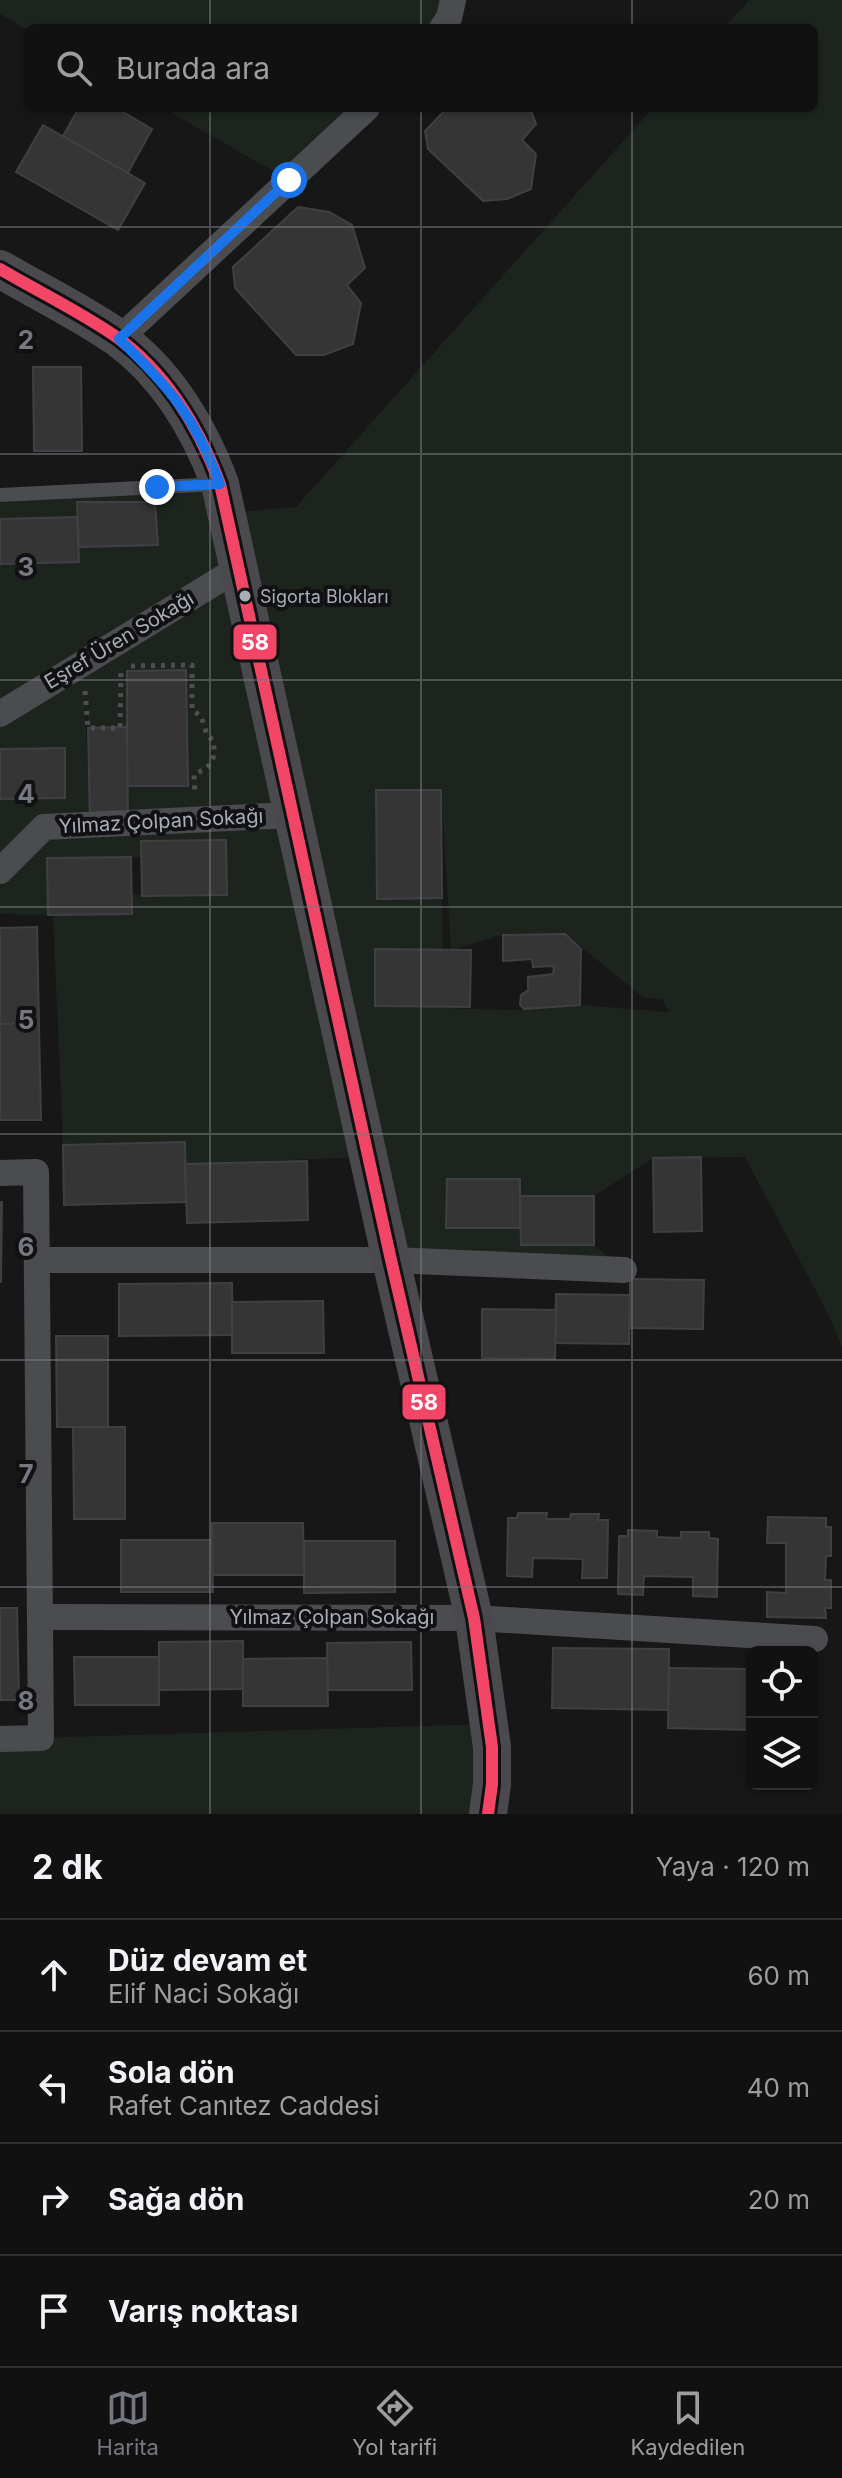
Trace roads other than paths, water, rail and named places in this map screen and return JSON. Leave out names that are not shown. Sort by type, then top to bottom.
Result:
[{"type":"street","points":[[445,24],[453,0]]},
{"type":"street","points":[[119,339],[363,112]]},
{"type":"street","points":[[0,269],[119,339],[154,373],[186,412],[220,484],[391,1260],[474,1618],[492,1747],[488,1814]]},
{"type":"street","name":"Eşref Üren Sokağı","points":[[0,714],[239,568]]},
{"type":"street","name":"Yılmaz Çolpan Sokağı","points":[[0,871],[44,827],[292,815]]},
{"type":"street","points":[[0,1173],[36,1172],[41,1738],[0,1739]]},
{"type":"street","points":[[37,1260],[391,1260],[624,1270]]},
{"type":"street","name":"Yılmaz Çolpan Sokağı","points":[[40,1617],[474,1618],[815,1639]]},
{"type":"lane","points":[[0,495],[220,484]]},
{"type":"place","name":"Sigorta Blokları","points":[[245,596]]}]
